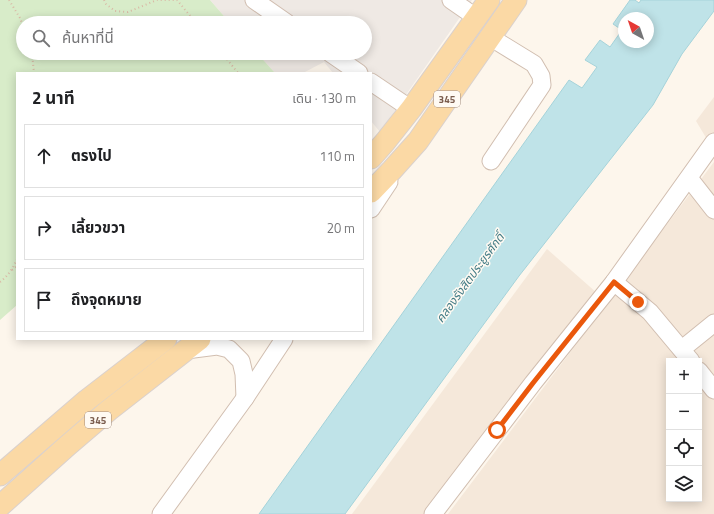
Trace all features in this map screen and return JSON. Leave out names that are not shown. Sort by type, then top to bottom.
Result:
[{"type":"main road","name":"345","points":[[372,157],[410,109],[489,0]]},
{"type":"main road","name":"345","points":[[372,191],[418,140],[516,0]]},
{"type":"main road","name":"345","points":[[0,475],[87,400],[165,340]]},
{"type":"main road","name":"345","points":[[0,506],[109,410],[193,345]]},
{"type":"street","points":[[254,0],[277,16]]},
{"type":"street","points":[[451,0],[476,18]]},
{"type":"street","points":[[490,37],[534,64],[541,76],[542,85],[491,162]]},
{"type":"street","points":[[340,60],[358,72]]},
{"type":"street","points":[[372,83],[410,109]]},
{"type":"street","points":[[372,208],[418,140]]},
{"type":"street","points":[[433,514],[533,383],[614,282],[714,142]]},
{"type":"street","points":[[688,178],[714,210]]},
{"type":"street","points":[[614,282],[650,312],[687,355],[714,323]]},
{"type":"street","points":[[162,514],[245,398],[283,340]]},
{"type":"street","points":[[193,345],[217,346],[229,349],[241,361],[244,374],[245,398]]},
{"type":"street","points":[[702,375],[714,390]]},
{"type":"path","points":[[9,0],[19,16]]},
{"type":"path","points":[[104,0],[106,4],[115,11],[128,12],[158,0],[177,0],[190,16]]},
{"type":"path","points":[[33,60],[34,72]]},
{"type":"path","points":[[228,60],[237,72]]},
{"type":"path","points":[[0,282],[5,278],[16,261]]},
{"type":"path","points":[[9,272],[16,267]]},
{"type":"shaded area","points":[[210,0],[472,0],[380,132],[372,122],[372,72],[332,72],[324,62],[305,72],[274,72],[263,60],[372,60],[372,16],[224,16]]},
{"type":"shaded area","points":[[714,97],[714,142],[711,146],[696,121]]},
{"type":"shaded area","points":[[714,162],[714,514],[448,514]]},
{"type":"shaded area","points":[[547,249],[597,293],[429,514],[352,514]]},
{"type":"green space","points":[[0,0],[210,0],[224,16],[16,16],[16,60],[263,60],[274,72],[16,72],[16,306],[0,320]]},
{"type":"water","name":"คลองรังสิตประยูรศักดิ์","points":[[630,0],[635,0],[639,3],[641,0],[714,0],[714,11],[682,54],[653,105],[519,276],[345,514],[259,514],[569,80],[582,88],[597,67],[585,60],[600,40],[610,47],[618,36],[618,48],[654,48],[654,12],[622,12]]},
{"type":"water","points":[[618,17],[618,27],[613,24]]},
{"type":"route","points":[[497,430],[614,282],[638,302]]}]
